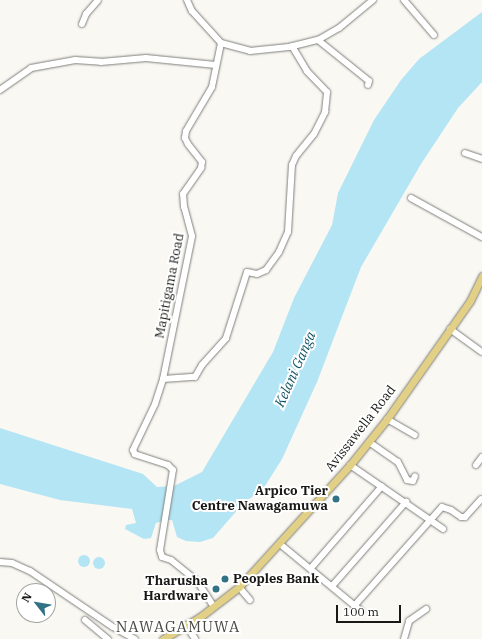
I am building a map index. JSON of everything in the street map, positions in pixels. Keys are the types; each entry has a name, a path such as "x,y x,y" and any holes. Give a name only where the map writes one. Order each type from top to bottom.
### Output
{"main road":[{"name":"Avissawella Road","path":"163,639 214,607 239,587 280,544 350,465 387,419 470,301 482,276"}],"street":[{"path":"82,24 86,14 98,0"},
{"path":"187,0 192,12 221,43 250,51 292,46 318,40 339,28 373,0"},
{"path":"404,0 434,35"},
{"path":"318,40 369,81 368,85"},
{"name":"Mapitigama Road","path":"214,607 197,582 171,560 162,557 160,550 174,473 168,465 135,454 133,450 155,404 163,379 192,236 184,207 183,194 201,168 202,162 188,144 185,138 186,131 206,100 221,43"},
{"path":"163,379 194,377 202,365 226,338 247,272 257,274 266,270 279,252 288,232 292,165 314,134 325,112 327,92 307,71 292,46"},
{"path":"0,90 31,68 75,60 101,62 146,58 216,65"},
{"path":"465,153 482,159"},
{"path":"411,198 482,237"},
{"path":"450,329 482,352"},
{"path":"387,419 415,435"},
{"path":"369,442 389,455 399,466 407,480 414,481 415,476"},
{"path":"476,465 482,457"},
{"path":"350,465 406,502 443,529"},
{"path":"399,466 408,470"},
{"path":"311,568 382,486"},
{"path":"355,605 442,507 451,510 461,517 465,517 481,499"},
{"path":"333,585 406,502"},
{"path":"280,544 333,585 361,611"},
{"path":"0,562 12,563 30,571 113,628 135,639"},
{"path":"239,587 250,600"},
{"path":"404,639 409,621 426,609"},
{"path":"85,620 108,639"},
{"path":"186,625 195,639"}],"water":[{"name":"Kelani Ganga","path":"482,12 482,82 458,108 421,164 361,267 317,382 282,459 265,486 240,507 213,538 200,542 186,541 177,537 172,520 166,520 156,523 151,538 144,539 125,529 126,525 136,523 132,509 60,500 0,484 0,428 143,474 157,487 174,486 202,472 273,352 294,298 332,225 338,193 374,120 401,80 419,59"},
{"path":"82,555 86,555 90,561 86,567 82,567 78,563 78,559"},
{"path":"97,557 101,557 105,563 101,569 97,569 93,565 93,561"}],"place":[{"name":"Arpico Tier Centre Nawagamuwa","path":"336,499"},
{"name":"Peoples Bank","path":"225,579"},
{"name":"Tharusha Hardware","path":"216,589"}],"district":[{"name":"NAWAGAMUWA","path":"178,627"}]}
